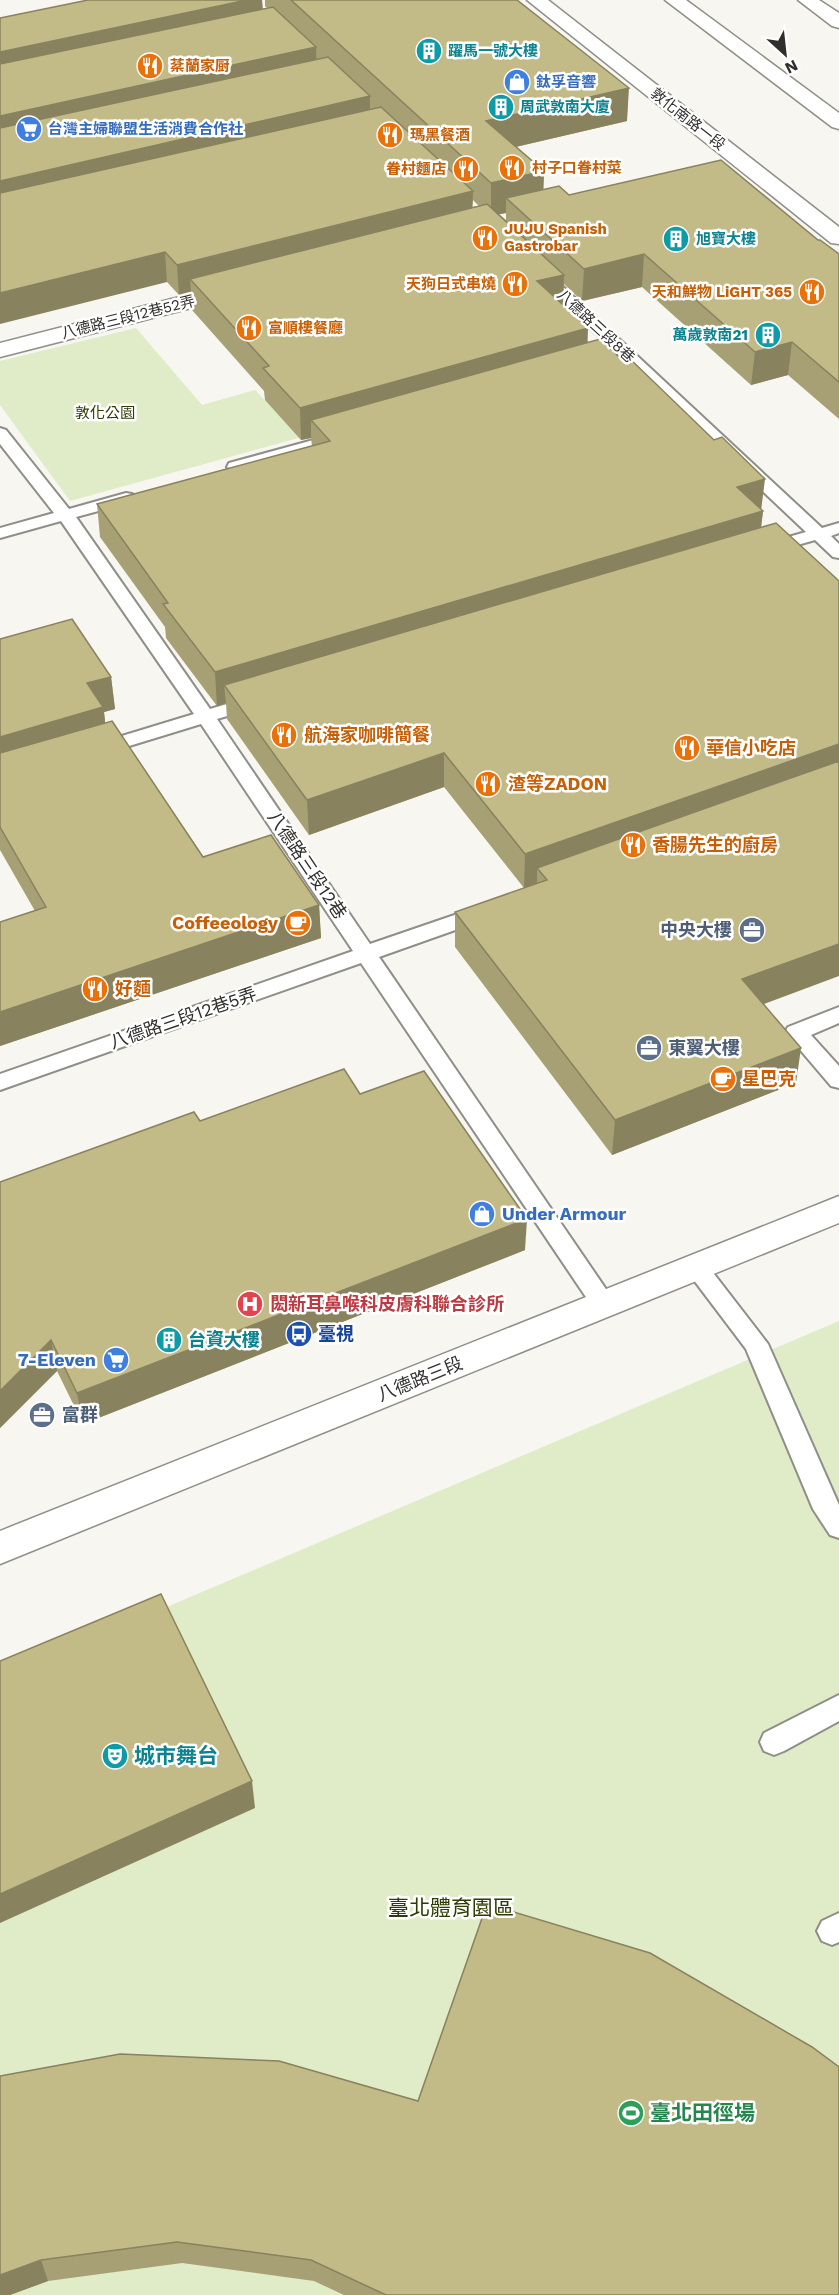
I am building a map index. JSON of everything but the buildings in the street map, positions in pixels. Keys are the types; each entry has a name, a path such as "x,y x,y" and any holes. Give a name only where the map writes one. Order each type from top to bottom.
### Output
{"main road":[{"name":"敦化南路一段","path":"536,0 839,238"},
{"path":"674,0 839,123"},
{"path":"807,0 839,22"},
{"path":"717,173 747,166"},
{"name":"八德路三段12巷52弄","path":"0,350 250,286"},
{"name":"八德路三段","path":"0,1548 839,1209"}],"lane":[{"name":"八德路三段8巷","path":"532,266 839,553"},
{"path":"605,362 627,356"},
{"name":"八德路三段12巷","path":"0,433 67,515 207,716 604,1305"},
{"path":"216,473 353,434"},
{"path":"0,533 147,492"},
{"path":"750,554 839,528"},
{"path":"76,756 275,696"},
{"name":"八德路三段12巷5弄","path":"0,1082 502,905"},
{"path":"839,1015 796,1032 839,1080"},
{"path":"696,1267 756,1344 822,1502 839,1527"},
{"path":"774,1742 839,1707"}],"green space":[{"name":"敦化公園","path":"136,328 202,405 255,390 302,437 70,501 0,405 0,361"},
{"name":"臺北體育園區","path":"839,1321 839,2295 0,2295 0,1678"}],"place":[{"name":"躍馬一號大樓","path":"429,51"},
{"name":"棻蘭家厨","path":"150,66"},
{"name":"鈦孚音響","path":"517,82"},
{"name":"周武敦南大廈","path":"501,107"},
{"name":"台灣主婦聯盟生活消費合作社","path":"29,129"},
{"name":"瑪黑餐酒","path":"390,135"},
{"name":"村子口眷村菜","path":"512,168"},
{"name":"眷村麵店","path":"466,169"},
{"name":"JUJU Spanish Gastrobar","path":"485,238"},
{"name":"旭寶大樓","path":"676,239"},
{"name":"天狗日式串燒","path":"515,284"},
{"name":"天和鮮物 LiGHT 365","path":"812,292"},
{"name":"富順樓餐廳","path":"249,328"},
{"name":"萬歲敦南21","path":"768,335"},
{"name":"航海家咖啡簡餐","path":"284,735"},
{"name":"華信小吃店","path":"687,748"},
{"name":"渣等ZADON","path":"488,784"},
{"name":"香腸先生的廚房","path":"633,845"},
{"name":"Coffeeology","path":"298,923"},
{"name":"中央大樓","path":"752,930"},
{"name":"好麵","path":"95,989"},
{"name":"東翼大樓","path":"649,1048"},
{"name":"星巴克","path":"723,1079"},
{"name":"Under Armour","path":"482,1214"},
{"name":"閎新耳鼻喉科皮膚科聯合診所","path":"250,1304"},
{"name":"臺視","path":"299,1334"},
{"name":"台資大樓","path":"169,1340"},
{"name":"7-Eleven","path":"116,1360"},
{"name":"富群","path":"42,1415"},
{"name":"城市舞台","path":"115,1756"},
{"name":"臺北田徑場","path":"631,2113"}]}
